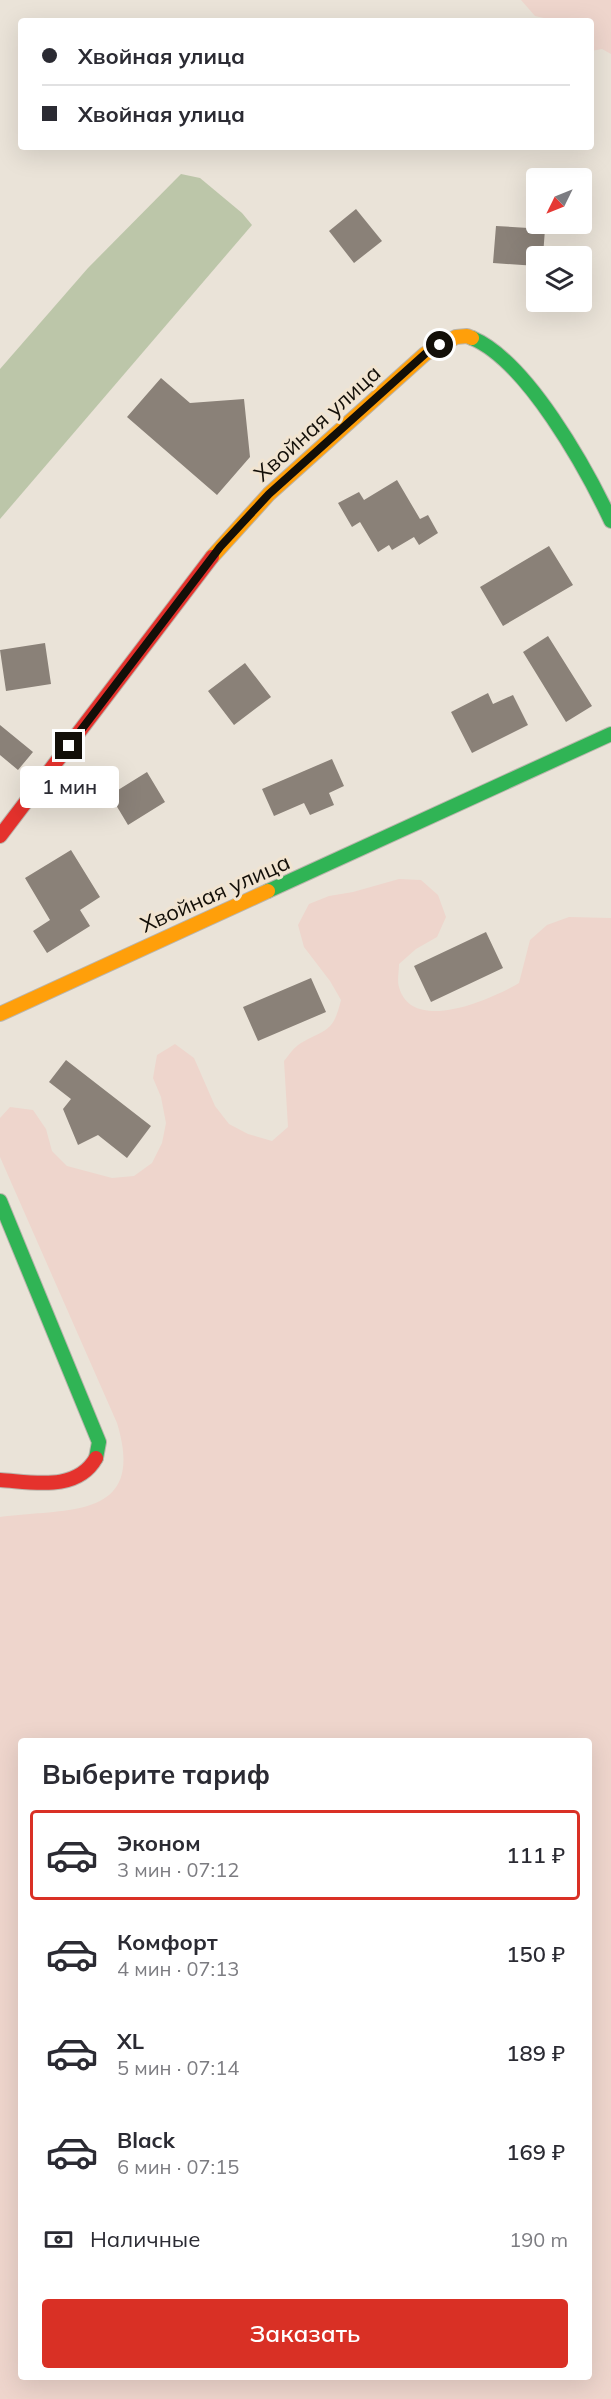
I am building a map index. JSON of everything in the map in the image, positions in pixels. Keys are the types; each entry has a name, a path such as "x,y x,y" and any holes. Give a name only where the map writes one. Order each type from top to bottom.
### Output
{"street":[{"name":"Хвойная улица","path":"0,836 220,547 269,494 425,354 440,345 459,336 469,336 483,342 500,354 565,437 603,500 611,521"},
{"name":"Хвойная улица","path":"0,1014 611,734"},
{"path":"0,1201 99,1442 99,1455 91,1469 81,1477 69,1481 0,1480"}],"shaded area":[{"path":"521,0 611,0 611,54 602,49 594,50 594,18 535,16"},
{"path":"181,174 200,178 242,213 252,225 0,519 0,369 88,268"},
{"path":"399,879 421,880 438,895 446,917 437,937 416,949 399,964 398,979 399,987 407,1001 419,1009 436,1011 473,1004 519,983 530,940 547,925 569,917 611,918 611,2399 0,2399 0,1517 74,1509 95,1503 111,1493 121,1478 123,1455 117,1423 0,1157 0,1118 10,1107 33,1110 46,1129 52,1151 67,1166 112,1178 134,1176 152,1163 162,1143 166,1123 161,1097 153,1078 157,1055 175,1044 194,1058 215,1106 229,1124 248,1134 272,1141 288,1127 284,1061 298,1045 323,1032 332,1024 341,1000 330,981 304,947 298,925 309,904 329,896"}],"building":[{"path":"356,209 382,241 354,263 329,231"},
{"path":"496,226 526,228 526,234 545,234 544,246 526,246 526,265 493,263"},
{"path":"161,378 190,403 244,399 250,457 217,495 127,417"},
{"path":"397,480 420,519 428,515 438,533 419,545 414,537 392,550 389,545 378,552 360,522 352,527 338,503 359,492 364,500"},
{"path":"549,546 573,585 503,626 480,587"},
{"path":"548,636 592,706 566,722 523,652"},
{"path":"45,643 51,684 6,691 0,650"},
{"path":"245,663 271,697 234,725 208,691"},
{"path":"488,693 493,704 513,695 528,725 472,753 451,712"},
{"path":"0,725 33,752 18,770 0,755"},
{"path":"332,759 344,786 329,793 334,805 310,815 304,803 274,816 262,789"},
{"path":"147,772 165,802 128,825 110,795"},
{"path":"71,850 100,897 80,910 90,926 47,953 33,931 50,920 25,878"},
{"path":"486,932 503,968 431,1002 414,966"},
{"path":"311,978 326,1012 258,1041 243,1007"},
{"path":"66,1060 151,1126 127,1158 98,1135 78,1145 63,1109 71,1099 49,1082"}],"traffic: fast":[{"path":"472,338 493,350 534,392 571,446 611,521"},
{"path":"268,891 611,734"},
{"path":"0,1201 99,1442 96,1458"}],"traffic: slow":[{"path":"212,557 269,494 425,354 456,337 472,338"},
{"path":"0,1014 268,891"}],"traffic: jam":[{"path":"0,836 212,557"},
{"path":"0,1480 40,1483 66,1480 88,1469 96,1458"}],"route":[{"path":"69,746 220,547 269,494 425,354 440,345"}]}
